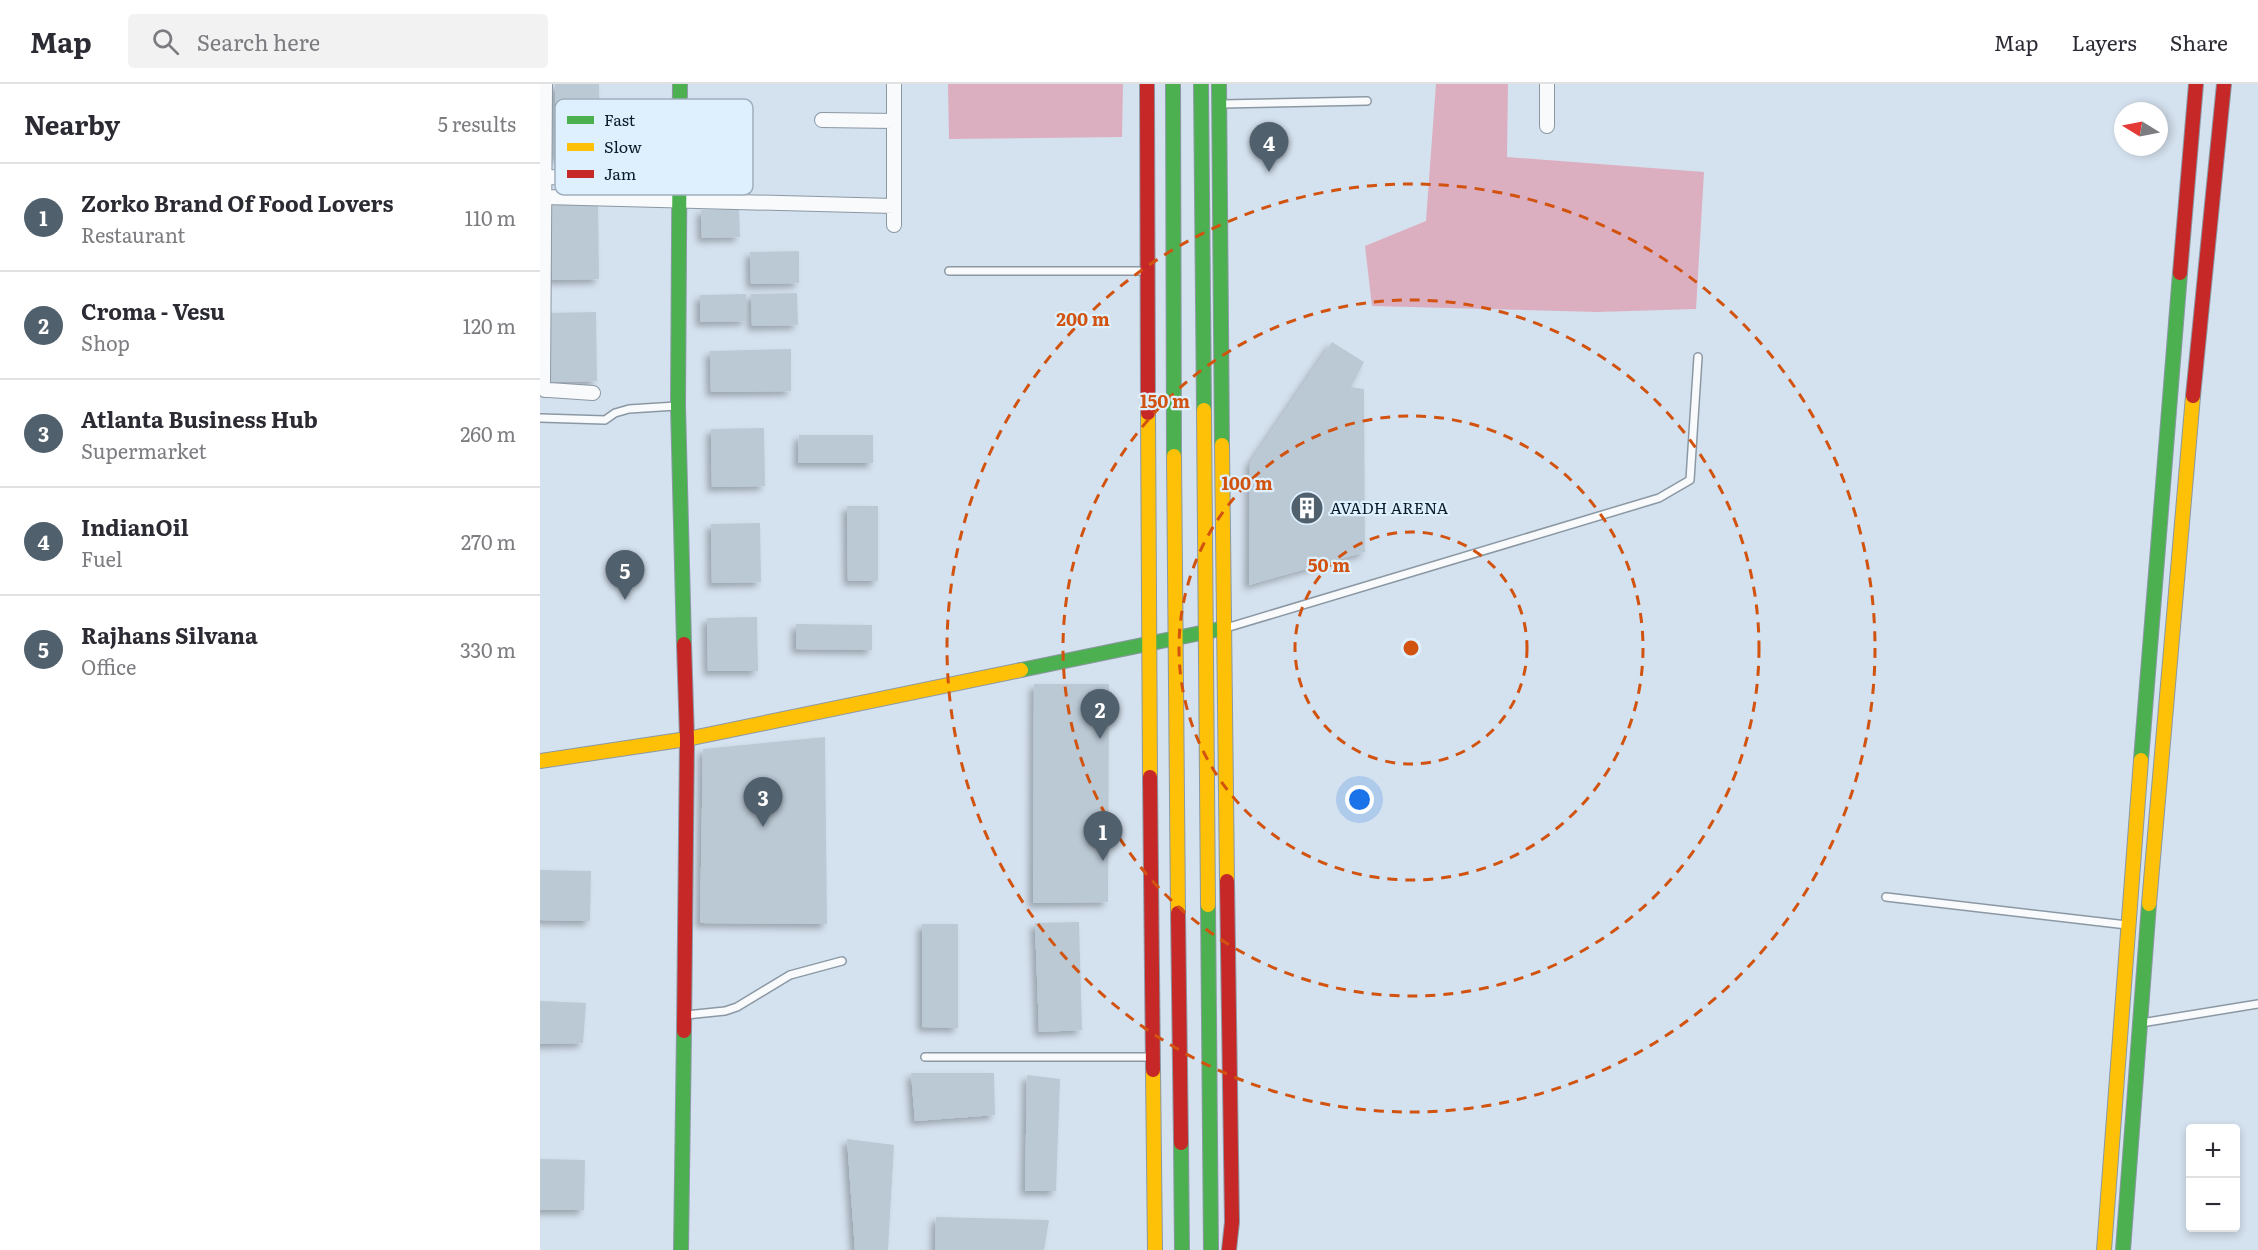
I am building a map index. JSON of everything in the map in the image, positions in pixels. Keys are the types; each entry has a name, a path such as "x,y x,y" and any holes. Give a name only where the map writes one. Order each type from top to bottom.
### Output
{"street":[{"path":"545,84 543,385 545,390 593,393"},
{"path":"894,84 894,225"},
{"path":"1147,84 1148,643 1155,1250"},
{"path":"1173,84 1175,638 1182,1250"},
{"path":"1201,84 1211,1250"},
{"path":"1219,84 1232,1222 1229,1250"},
{"path":"1547,84 1547,126"},
{"path":"2104,1250 2164,456 2196,84"},
{"path":"2123,1250 2139,1023 2187,457 2224,84"},
{"path":"822,120 894,121"},
{"path":"545,177 555,177"},
{"path":"612,195 612,199"},
{"path":"680,195 678,406 687,739 681,1250"},
{"path":"545,197 894,206"},
{"path":"540,761 687,739 1205,631 1224,629"}],"lane":[{"path":"1220,105 1367,101"},
{"path":"949,271 1148,271"},
{"path":"1224,629 1659,498 1680,486 1690,480 1698,357"},
{"path":"540,418 604,420 615,413 629,409 678,406"},
{"path":"1886,897 2129,926"},
{"path":"684,1015 731,1010 790,975 842,961"},
{"path":"2139,1023 2258,1005"},
{"path":"925,1057 1153,1057"}],"shaded area":[{"path":"948,84 1123,84 1122,137 949,139"},
{"path":"1436,84 1508,84 1507,157 1704,172 1696,309 1597,312 1372,306 1365,246 1426,221"}],"building":[{"path":"555,84 599,84 599,99 555,99"},
{"path":"598,203 599,279 552,280 551,204"},
{"path":"739,209 740,237 702,238 701,210"},
{"path":"799,251 799,283 751,284 750,252"},
{"path":"797,293 798,325 752,326 751,294"},
{"path":"746,294 746,321 700,322 700,295"},
{"path":"596,312 597,381 549,382 548,313"},
{"name":"AVADH ARENA","path":"1332,342 1364,362 1351,387 1364,389 1365,552 1249,585 1250,463"},
{"path":"791,349 791,391 711,392 710,351"},
{"path":"764,428 765,486 712,487 711,429"},
{"path":"799,435 873,435 873,463 798,463"},
{"path":"847,506 878,506 878,581 848,581"},
{"path":"760,523 761,582 712,583 711,524"},
{"path":"757,617 758,671 708,671 707,618"},
{"path":"796,624 872,625 872,650 796,649"},
{"path":"1034,684 1109,684 1108,902 1033,903"},
{"path":"825,737 827,924 700,923 703,749"},
{"path":"540,870 591,871 590,921 540,920"},
{"path":"1079,922 1082,1030 1039,1032 1035,923"},
{"path":"922,924 958,924 958,1028 922,1027"},
{"path":"540,1001 586,1003 583,1043 540,1044"},
{"path":"911,1073 994,1073 995,1115 915,1121"},
{"path":"1027,1075 1060,1079 1056,1191 1025,1191"},
{"path":"847,1139 894,1145 888,1250 855,1250"},
{"path":"540,1159 585,1160 584,1210 540,1210"},
{"path":"936,1217 1049,1220 1044,1250 935,1250"}],"traffic: fast":[{"path":"680,84 680,99"},
{"path":"1173,84 1174,456"},
{"path":"1201,84 1204,410"},
{"path":"1219,84 1222,445"},
{"path":"679,195 678,406 684,644"},
{"path":"2141,760 2180,273"},
{"path":"1021,670 1220,629"},
{"path":"2123,1250 2149,904"},
{"path":"1208,905 1211,1250"},
{"path":"681,1250 684,1031"},
{"path":"1181,1143 1182,1250"}],"traffic: slow":[{"path":"2149,904 2193,396"},
{"path":"1204,410 1208,905"},
{"path":"1148,413 1150,777"},
{"path":"1222,445 1227,881"},
{"path":"1174,456 1178,913"},
{"path":"540,761 687,739 1021,670"},
{"path":"2104,1250 2141,760"},
{"path":"1153,1070 1155,1250"}],"traffic: jam":[{"path":"1147,84 1148,413"},
{"path":"2180,273 2196,84"},
{"path":"2193,396 2224,84"},
{"path":"684,644 687,739 684,1031"},
{"path":"1150,777 1153,1070"},
{"path":"1227,881 1232,1222 1229,1250"},
{"path":"1178,913 1181,1143"}],"place":[{"name":"IndianOil","path":"1269,172"},
{"name":"AVADH ARENA","path":"1307,508"},
{"name":"Rajhans Silvana","path":"625,600"},
{"name":"Croma - Vesu","path":"1100,739"},
{"name":"Atlanta Business Hub","path":"763,827"},
{"name":"Zorko Brand Of Food Lovers","path":"1103,861"}]}
